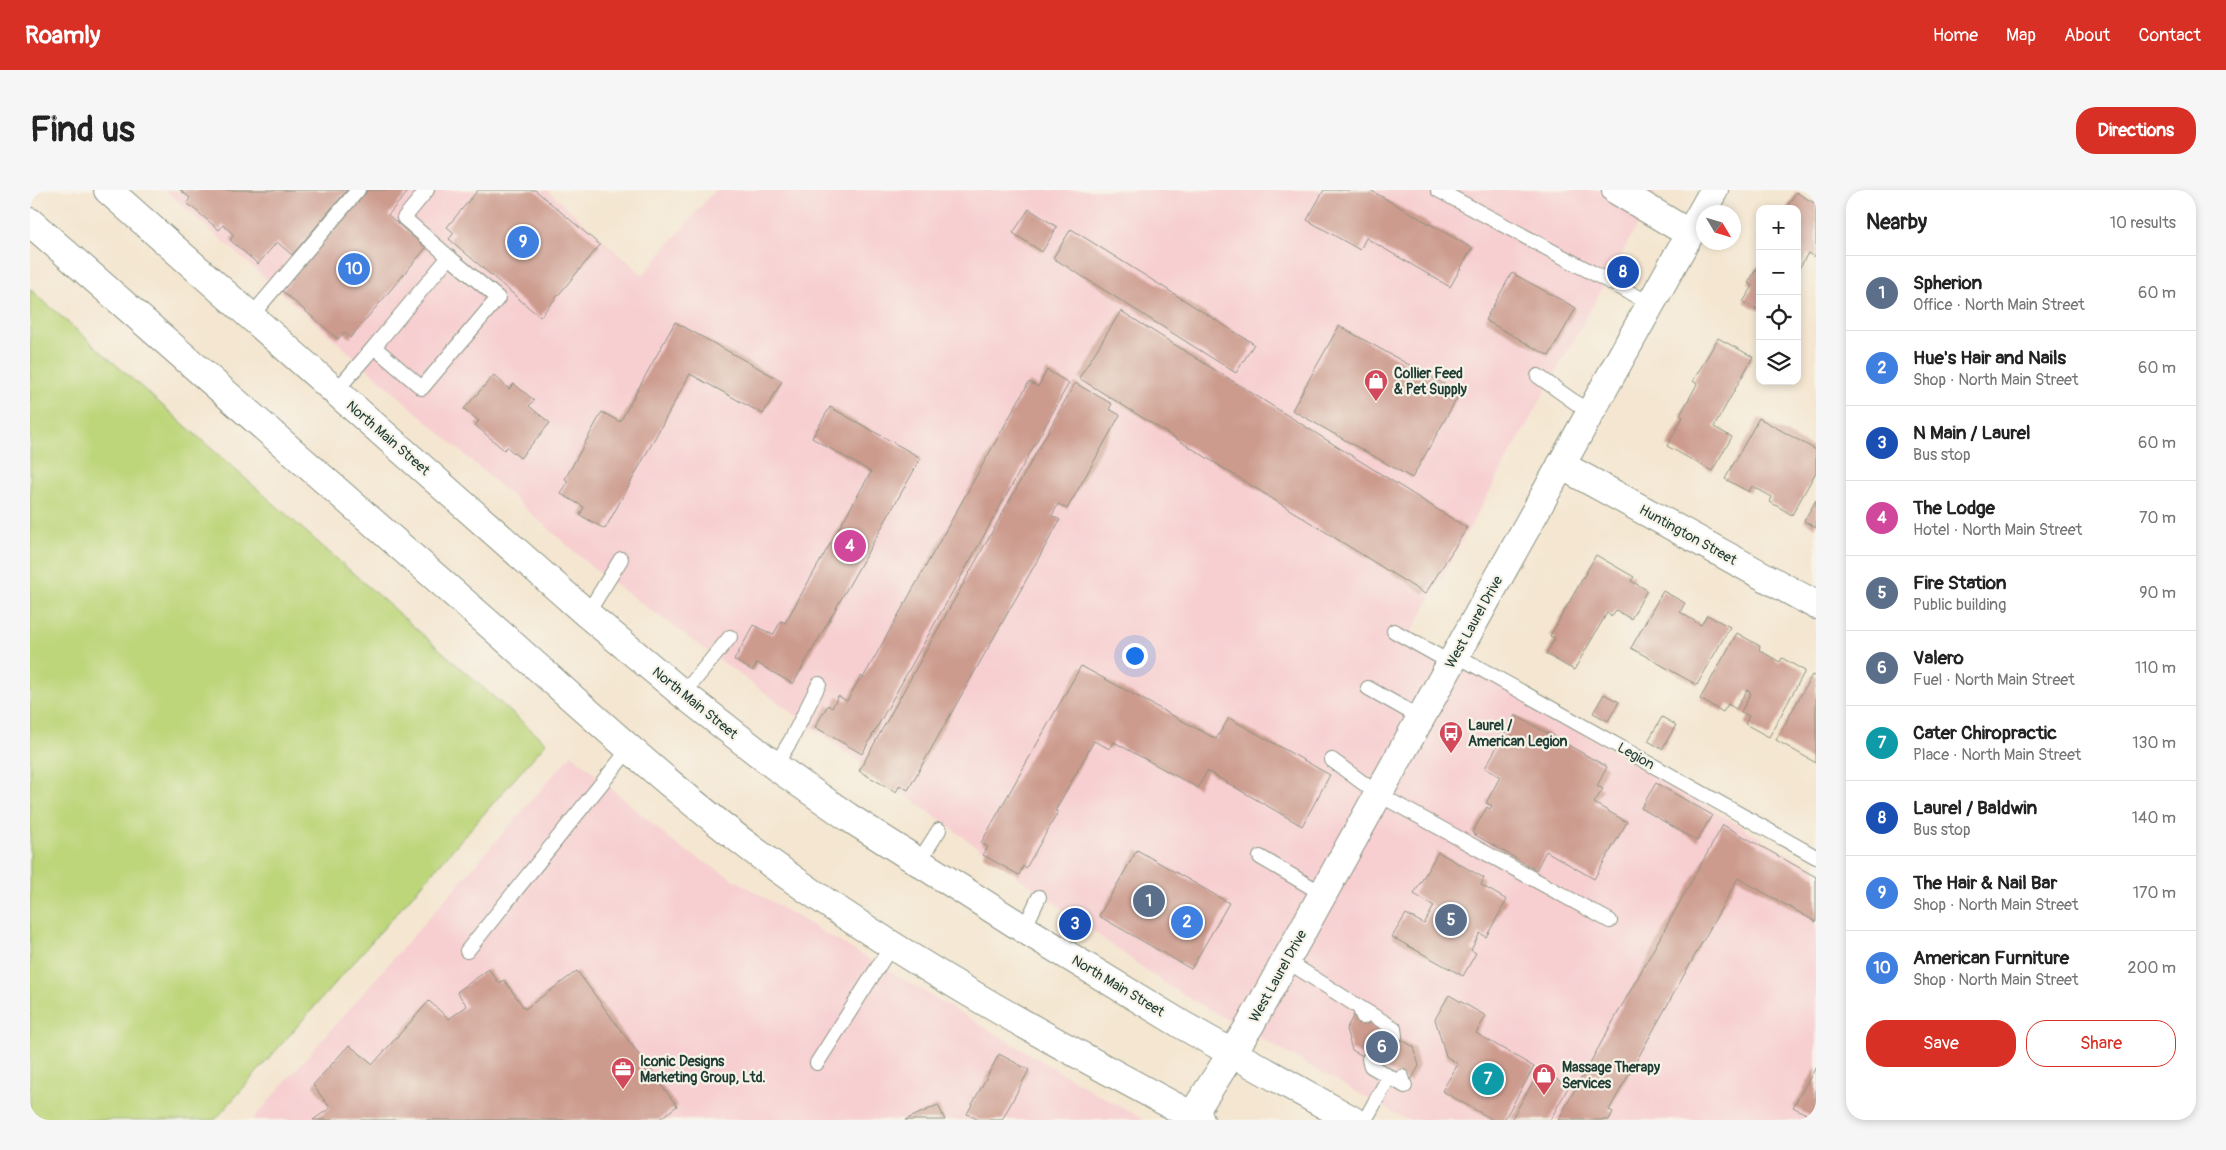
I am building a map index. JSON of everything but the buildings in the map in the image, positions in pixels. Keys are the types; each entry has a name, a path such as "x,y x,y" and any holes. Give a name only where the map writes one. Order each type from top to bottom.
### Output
{"main road":[{"name":"North Main Street","path":"108,190 587,614 683,694 775,766 848,817 1024,930 1234,1054 1352,1120"},
{"path":"1616,190 1690,234"},
{"name":"West Laurel Drive","path":"1194,1119 1287,961 1714,190"},
{"path":"30,222 630,748 752,849 803,886 892,945 975,995 1194,1119"},
{"name":"Huntington Street","path":"1561,464 1816,605"}],"lane":[{"path":"251,316 358,190"},
{"path":"374,347 422,388 498,298 404,218 427,190"},
{"path":"1438,190 1650,304"},
{"path":"336,391 449,257"},
{"path":"1538,376 1590,413"},
{"path":"587,614 621,559"},
{"name":"Legion","path":"1394,631 1454,659 1816,857"},
{"path":"683,694 730,637"},
{"path":"775,766 791,740 819,684"},
{"path":"1368,688 1421,718"},
{"path":"467,951 630,748"},
{"path":"1332,760 1378,794 1610,920"},
{"path":"918,863 938,830"},
{"path":"1260,857 1323,894"},
{"path":"1024,930 1039,897"},
{"path":"817,1063 892,945"},
{"path":"1287,961 1361,1012 1394,1028 1395,1036"},
{"path":"1365,1120 1395,1077 1371,1066 1369,1059"}],"shaded area":[{"path":"165,190 547,190 643,275 715,190 1657,190 1411,633 1816,870 1816,1120 1407,1120 1171,988 593,568"},
{"path":"572,754 679,847 1089,1089 1145,1120 252,1120"}],"green space":[{"path":"30,289 546,743 215,1120 30,1120"}],"place":[{"name":"The Hair & Nail Bar","path":"523,242"},
{"name":"American Furniture","path":"354,269"},
{"name":"Laurel / Baldwin","path":"1623,272"},
{"name":"Collier Feed & Pet Supply","path":"1376,402"},
{"name":"The Lodge","path":"850,546"},
{"name":"Laurel / American Legion","path":"1451,754"},
{"name":"Spherion","path":"1149,901"},
{"name":"Fire Station","path":"1451,920"},
{"name":"Hue's Hair and Nails","path":"1187,922"},
{"name":"N Main / Laurel","path":"1075,924"},
{"name":"Valero","path":"1382,1047"},
{"name":"Cater Chiropractic","path":"1488,1079"},
{"name":"Iconic Designs Marketing Group, Ltd.","path":"623,1090"},
{"name":"Massage Therapy Services","path":"1544,1096"}]}
